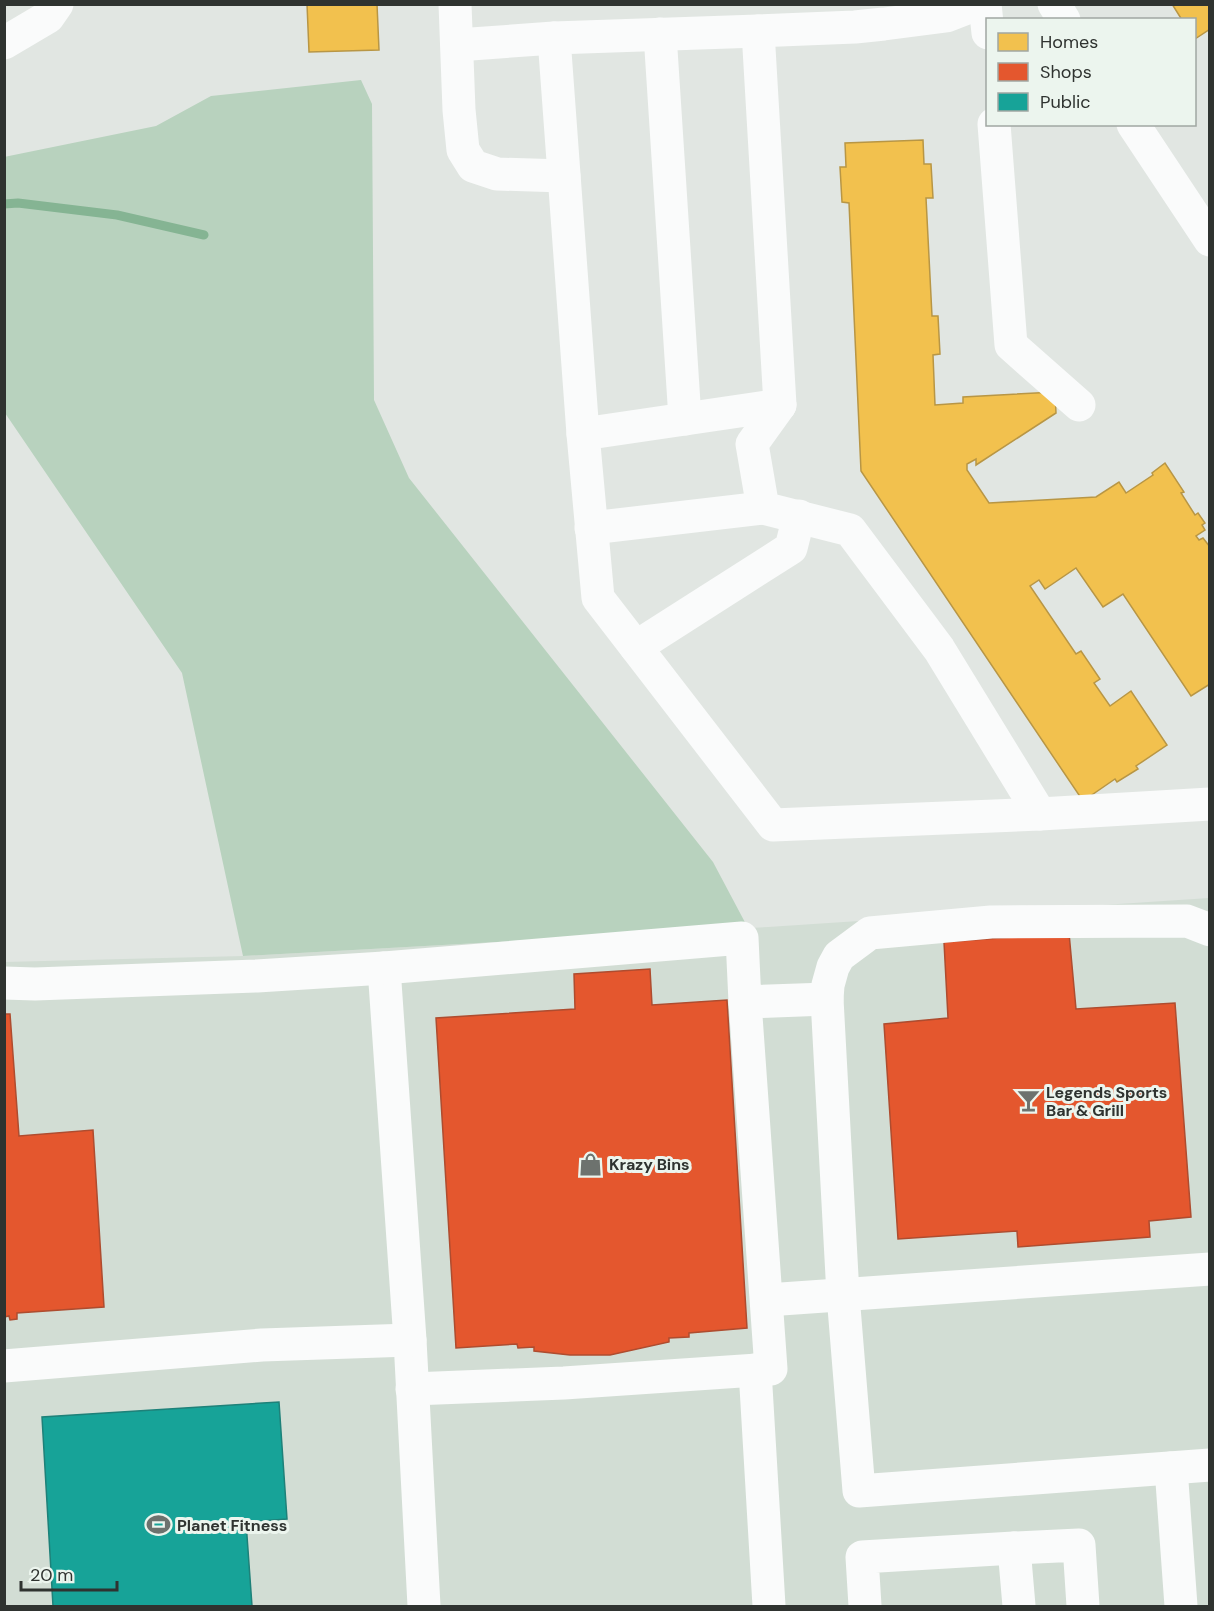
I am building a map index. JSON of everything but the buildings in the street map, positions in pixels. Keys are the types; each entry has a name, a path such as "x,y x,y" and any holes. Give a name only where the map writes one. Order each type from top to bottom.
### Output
{"street":[{"path":"4,43 48,16 57,4"},
{"path":"455,4 464,150 473,166 497,174 564,176"},
{"path":"456,45 554,38 855,27 878,14 946,16 977,4"},
{"path":"1054,4 1063,18"},
{"path":"758,31 780,405 752,444 763,508"},
{"path":"660,34 685,419"},
{"path":"554,38 597,598 773,825 1040,814 1209,804"},
{"path":"994,126 1011,345 1079,405"},
{"path":"1134,126 1209,240"},
{"path":"583,434 780,405"},
{"path":"591,528 763,508 850,530 939,649 1040,814"},
{"path":"636,647 791,548 799,516"},
{"path":"1209,930 1187,921 991,922 870,933 839,956 830,976 827,999 843,1295 859,1491 1209,1466"},
{"path":"4,983 239,977 384,968 742,938 771,1369 564,1383 412,1389"},
{"path":"384,968 410,1340 424,1606"},
{"path":"745,1002 827,999"},
{"path":"767,1299 1209,1269"},
{"path":"4,1366 262,1345 410,1340"},
{"path":"755,1370 769,1606"},
{"path":"1171,1468 1181,1606"},
{"path":"865,1606 862,1557 1079,1545 1083,1606"},
{"path":"1014,1548 1018,1606"}],"shaded area":[{"path":"1209,898 1209,1606 5,1606 4,962 243,956 768,927"}],"green space":[{"path":"361,80 372,104 374,400 409,478 713,862 748,928 243,956 182,673 5,413 4,157 156,126 211,96"}],"waterway":[{"path":"4,204 18,203 117,215 204,235"}],"place":[{"name":"Legends Sports Bar & Grill","path":"1028,1101"},
{"name":"Krazy Bins","path":"591,1164"},
{"name":"Planet Fitness","path":"159,1525"}]}
